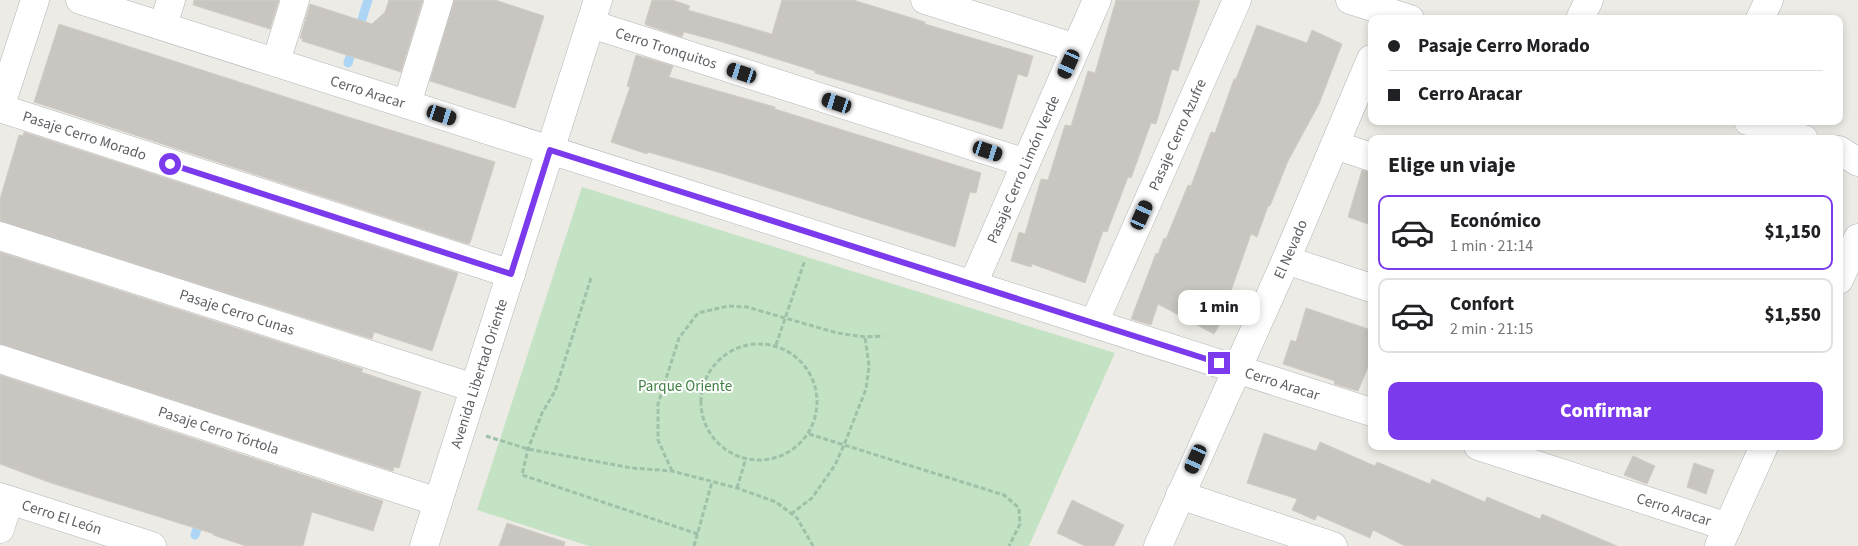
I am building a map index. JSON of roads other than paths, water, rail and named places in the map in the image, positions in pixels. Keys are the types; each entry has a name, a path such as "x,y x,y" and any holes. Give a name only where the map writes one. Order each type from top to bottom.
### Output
{"street":[{"path":"0,108 34,0"},
{"name":"Cerro Aracar","path":"80,0 1368,411"},
{"path":"163,26 171,0"},
{"path":"276,62 295,0"},
{"path":"406,104 440,0"},
{"path":"925,0 1076,48"},
{"name":"Pasaje Cerro Limón Verde","path":"973,284 1097,0"},
{"name":"Pasaje Cerro Azufre","path":"1094,323 1237,0"},
{"path":"1350,0 1397,13"},
{"path":"1582,15 1589,0"},
{"path":"1762,15 1769,0"},
{"name":"Avenida Libertad Oriente","path":"424,546 594,12"},
{"name":"Cerro Tronquitos","path":"594,12 1026,163"},
{"name":"El Nevado","path":"1158,546 1286,260 1368,67"},
{"name":"Pasaje Cerro Morado","path":"0,108 511,274"},
{"path":"1760,125 1792,135"},
{"path":"1334,145 1368,156"},
{"path":"1843,153 1858,162"},
{"name":"Pasaje Cerro Cunas","path":"0,236 474,388"},
{"path":"1843,271 1858,238"},
{"path":"1286,260 1368,287"},
{"name":"Pasaje Cerro Tórtola","path":"0,359 438,502"},
{"name":"Cerro Aracar","path":"1489,450 1724,537"},
{"path":"1724,537 1762,450"},
{"path":"1180,495 1333,546"},
{"path":"0,529 5,499"},
{"name":"Cerro El León","path":"5,499 124,542 152,546"}],"waterway":[{"path":"358,32 368,0"},
{"path":"348,63 354,45"},
{"path":"195,535 200,519"}],"park label":[{"name":"Parque Oriente","path":"685,386"}]}
